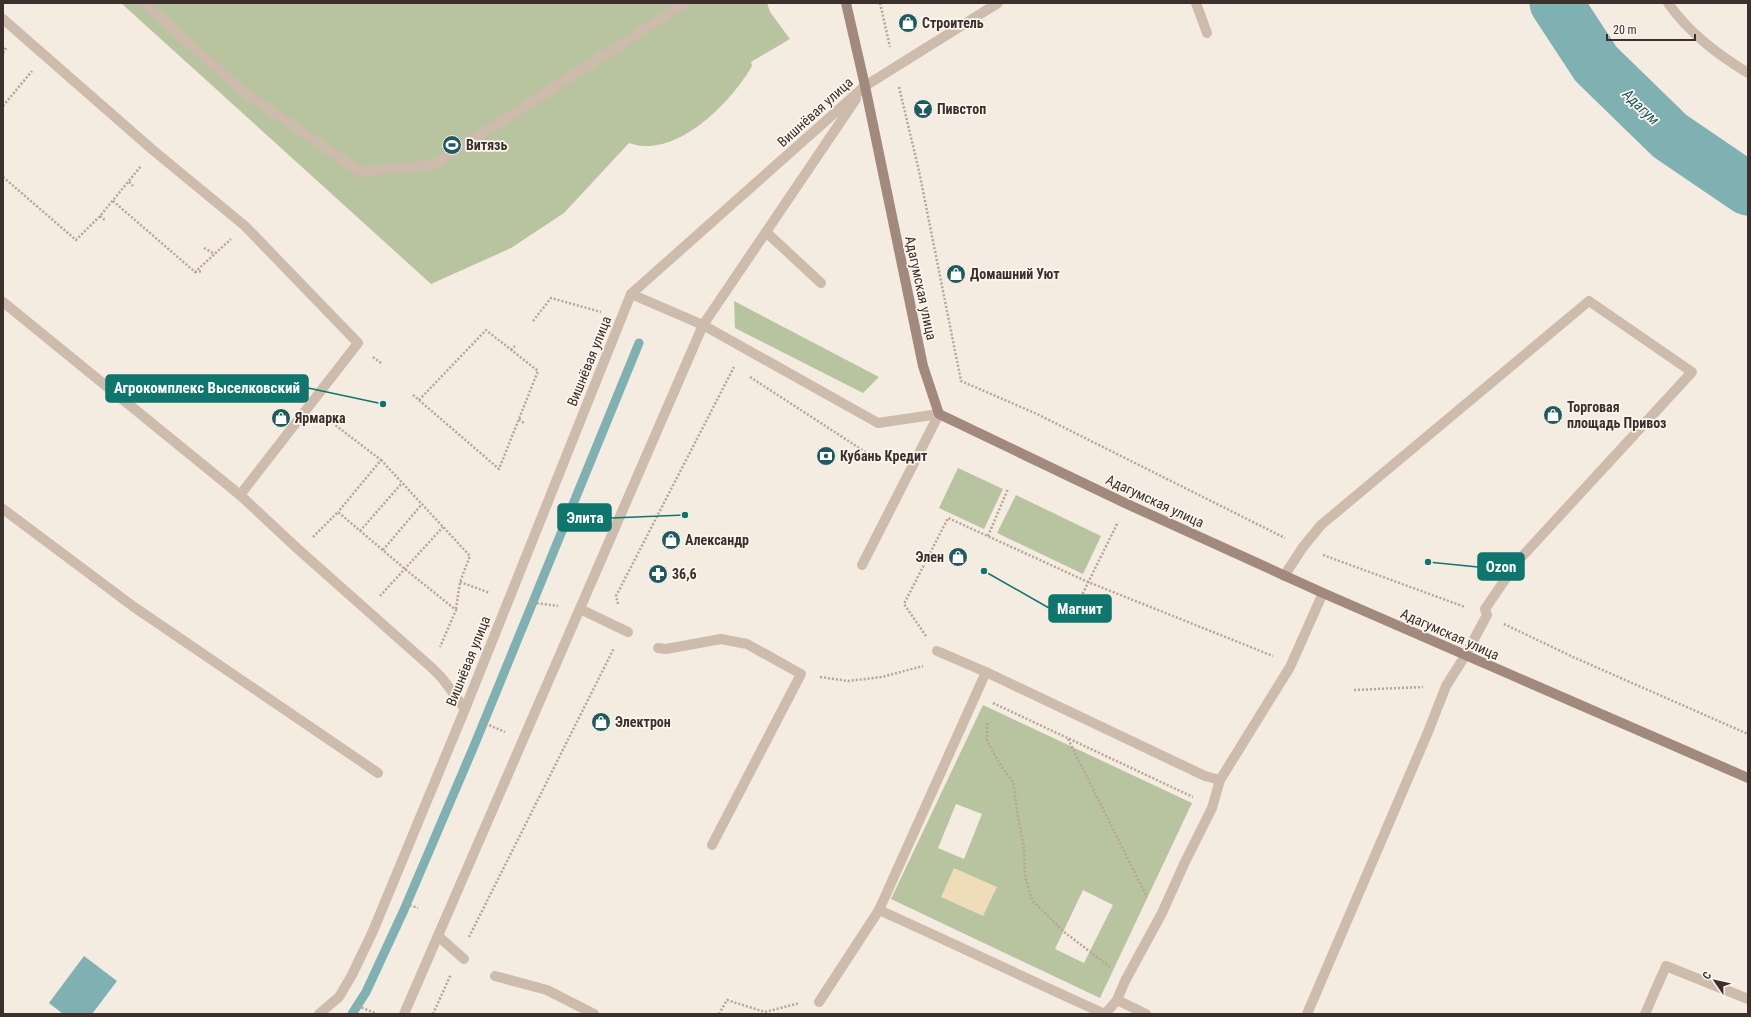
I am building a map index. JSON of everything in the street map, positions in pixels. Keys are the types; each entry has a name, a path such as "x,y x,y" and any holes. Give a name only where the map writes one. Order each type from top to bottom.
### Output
{"main road":[{"name":"Адагумская улица","path":"846,3 865,86 923,366 938,414 1127,504 1284,576 1748,778"}],"street":[{"path":"144,3 242,91 361,172 435,164 685,3"},
{"path":"865,86 998,3"},
{"path":"1196,3 1207,33"},
{"path":"1668,3 1677,16 1698,37 1724,58 1748,73"},
{"path":"3,19 154,151 245,226 358,343 240,495"},
{"name":"Вишнёвая улица","path":"404,1014 702,325 865,86"},
{"name":"Вишнёвая улица","path":"319,1014 340,996 358,962 414,834 631,294 865,86"},
{"path":"766,232 820,283"},
{"path":"631,294 702,325 878,422 938,414"},
{"path":"1284,576 1303,547 1321,525 1589,301 1692,372 1517,562 1485,609 1487,615 1465,656 1446,686 1428,732 1307,1014"},
{"path":"3,302 240,495 432,668 442,678 465,709"},
{"path":"862,565 938,414"},
{"path":"3,509 134,608 378,773"},
{"path":"879,910 978,954 1050,990 1105,1014 1117,1000 1125,981 1162,913 1212,808 1220,780 1290,667 1323,593"},
{"path":"580,609 628,632"},
{"path":"658,648 666,649 721,639 747,644 801,674 712,845"},
{"path":"937,651 986,672 1205,776 1220,780"},
{"path":"819,1002 879,910 986,672"},
{"path":"438,936 464,959"},
{"path":"1645,1014 1666,966 1748,999"},
{"path":"495,976 547,990 594,1014"},
{"path":"1117,1000 1146,1014"}],"path":[{"path":"880,3 918,171 961,382 1037,414 1303,547 1487,615 1581,660 1748,734"},
{"path":"3,106 45,55"},
{"path":"3,177 76,240 100,216 154,151"},
{"path":"129,182 134,186"},
{"path":"113,201 195,272 204,271"},
{"path":"100,216 106,221"},
{"path":"195,272 245,226"},
{"path":"204,248 215,254"},
{"path":"533,321 551,298 606,313"},
{"path":"413,395 499,468 538,371 486,330 420,400"},
{"path":"511,350 515,346"},
{"path":"310,405 380,460 470,556 460,582 456,610 432,668"},
{"path":"518,419 525,424"},
{"path":"300,550 338,512 380,460"},
{"path":"360,531 402,482"},
{"path":"988,536 1008,489"},
{"path":"383,550 422,504"},
{"path":"1079,601 1127,504"},
{"path":"338,512 456,610"},
{"path":"937,651 904,604 948,518 1088,582 1274,657"},
{"path":"367,610 443,527"},
{"path":"460,582 508,599 580,609"},
{"path":"801,674 848,681 882,677 953,659"},
{"path":"1354,690 1446,686"},
{"path":"993,703 1194,798"},
{"path":"479,720 497,728"},
{"path":"987,720 987,741 1000,764 1013,782 1024,848 1025,876 1032,900 1063,931 1125,981"},
{"path":"1067,739 1152,907 1162,913"},
{"path":"400,901 418,908"},
{"path":"719,1014 727,1000 765,1012 796,1003 819,1002"},
{"path":"357,1005 378,1014"}],"green space":[{"name":"Витязь","path":"121,3 767,3 770,12 790,39 751,62 752,66 733,93 707,119 692,130 676,139 660,144 642,146 629,143 564,213 511,248 431,284"},
{"path":"734,301 879,377 863,393 735,328"},
{"path":"958,468 1003,489 984,529 939,508"},
{"path":"1016,495 1101,536 1083,574 997,533"},
{"path":"983,705 1192,803 1100,998 891,899","holes":["956,804 982,814 964,859 938,848","1083,890 1113,905 1084,963 1055,949"]}],"sand":[{"path":"954,868 997,887 983,916 941,897"}],"water":[{"path":"84,956 117,981 92,1014 63,1014 49,1003"}],"waterway":[{"name":"Адагум","path":"1556,3 1596,64 1670,136 1748,189"},
{"path":"352,1014 366,992 404,910 474,746 639,343"}],"place":[{"name":"Строитель","path":"908,23"},
{"name":"Пивстоп","path":"923,109"},
{"name":"Витязь","path":"452,145"},
{"name":"Домашний Уют","path":"956,274"},
{"name":"Агрокомплекс Выселковский","path":"383,404"},
{"name":"Торговая площадь Привоз","path":"1553,415"},
{"name":"Ярмарка","path":"281,418"},
{"name":"Кубань Кредит","path":"826,456"},
{"name":"Элита","path":"685,515"},
{"name":"Александр","path":"671,540"},
{"name":"Элен","path":"958,557"},
{"name":"Ozon","path":"1428,562"},
{"name":"Магнит","path":"984,571"},
{"name":"36,6","path":"658,574"},
{"name":"Электрон","path":"601,722"}]}
